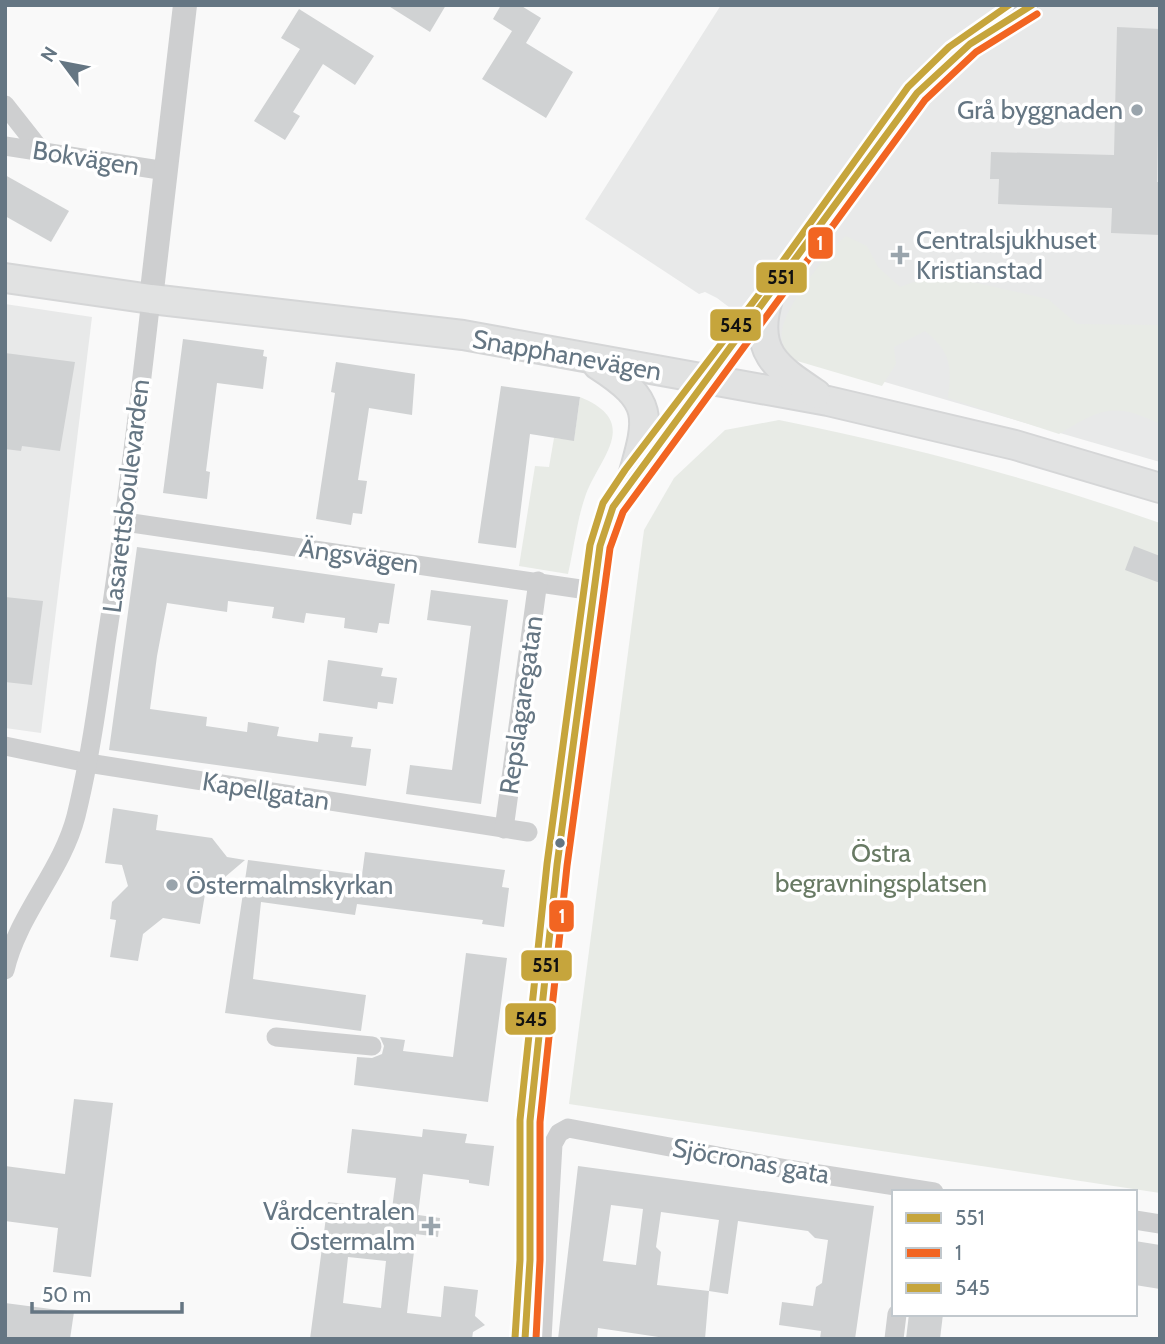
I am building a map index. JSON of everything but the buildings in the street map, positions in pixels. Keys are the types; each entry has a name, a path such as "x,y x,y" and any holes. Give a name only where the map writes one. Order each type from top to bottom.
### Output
{"main road":[{"name":"Snapphanevägen","path":"5,278 150,299 463,335 828,401 1015,445 1160,488"},
{"path":"768,299 762,330 768,354 779,369 828,401"},
{"path":"587,358 631,388 641,403 646,424 633,476"}],"street":[{"name":"Lasarettsboulevarden","path":"5,970 9,952 32,905 58,862 75,819 88,764 125,522 185,5"},
{"path":"525,1339 531,1247 530,1121 557,865 600,546 609,520 633,476 704,379 768,299 917,93 938,70 978,38 1030,6"},
{"path":"5,105 42,152"},
{"name":"Bokvägen","path":"5,146 166,171"},
{"name":"Ängsvägen","path":"125,522 594,591"},
{"name":"Repslagaregatan","path":"504,829 538,581"},
{"name":"Kapellgatan","path":"5,746 88,764 527,832"},
{"path":"276,1037 372,1046"},
{"name":"Sjöcronas gata","path":"542,1339 553,1144 559,1133 568,1128 910,1190"},
{"path":"1137,1220 1160,1224"},
{"path":"894,1339 897,1316"}],"shaded area":[{"name":"Centralsjukhuset Kristianstad","path":"721,5 1160,5 1160,462 792,355 717,298 705,292 699,294 585,219"},
{"path":"5,304 92,317 41,733 5,728"}],"green space":[{"path":"846,236 867,246 878,267 900,287 936,274 1048,299 1077,324 1160,325 1160,424 1131,412 1108,411 1086,419 1059,434 948,398 948,360 940,346 925,331 894,347 896,364 882,386 787,358 782,341 785,320 818,266"},
{"path":"580,397 609,417 613,429 607,453 586,494 568,574 519,566 535,466 549,467 554,438 574,440"},
{"name":"Östra begravningsplatsen","path":"779,420 971,465 1160,523 1160,1193 569,1104 644,530 674,478 725,430"}],"transit line":[{"name":"545","path":"515,1338 520,1260 520,1120 547,864 590,545 603,503 625,470 760,293 908,87 949,47 1009,5"},
{"name":"551","path":"525,1339 530,1260 530,1121 557,865 600,546 613,507 917,93 970,44 1032,5"},
{"name":"1","path":"536,1339 540,1260 540,1122 567,866 610,548 623,512 925,100 976,52 1037,14"}],"place":[{"name":"Grå byggnaden","path":"1137,110"},
{"name":"Centralsjukhuset Kristianstad","path":"900,255"},
{"name":"Östermalmskyrkan","path":"172,885"},
{"name":"Vårdcentralen Östermalm","path":"431,1226"}]}
